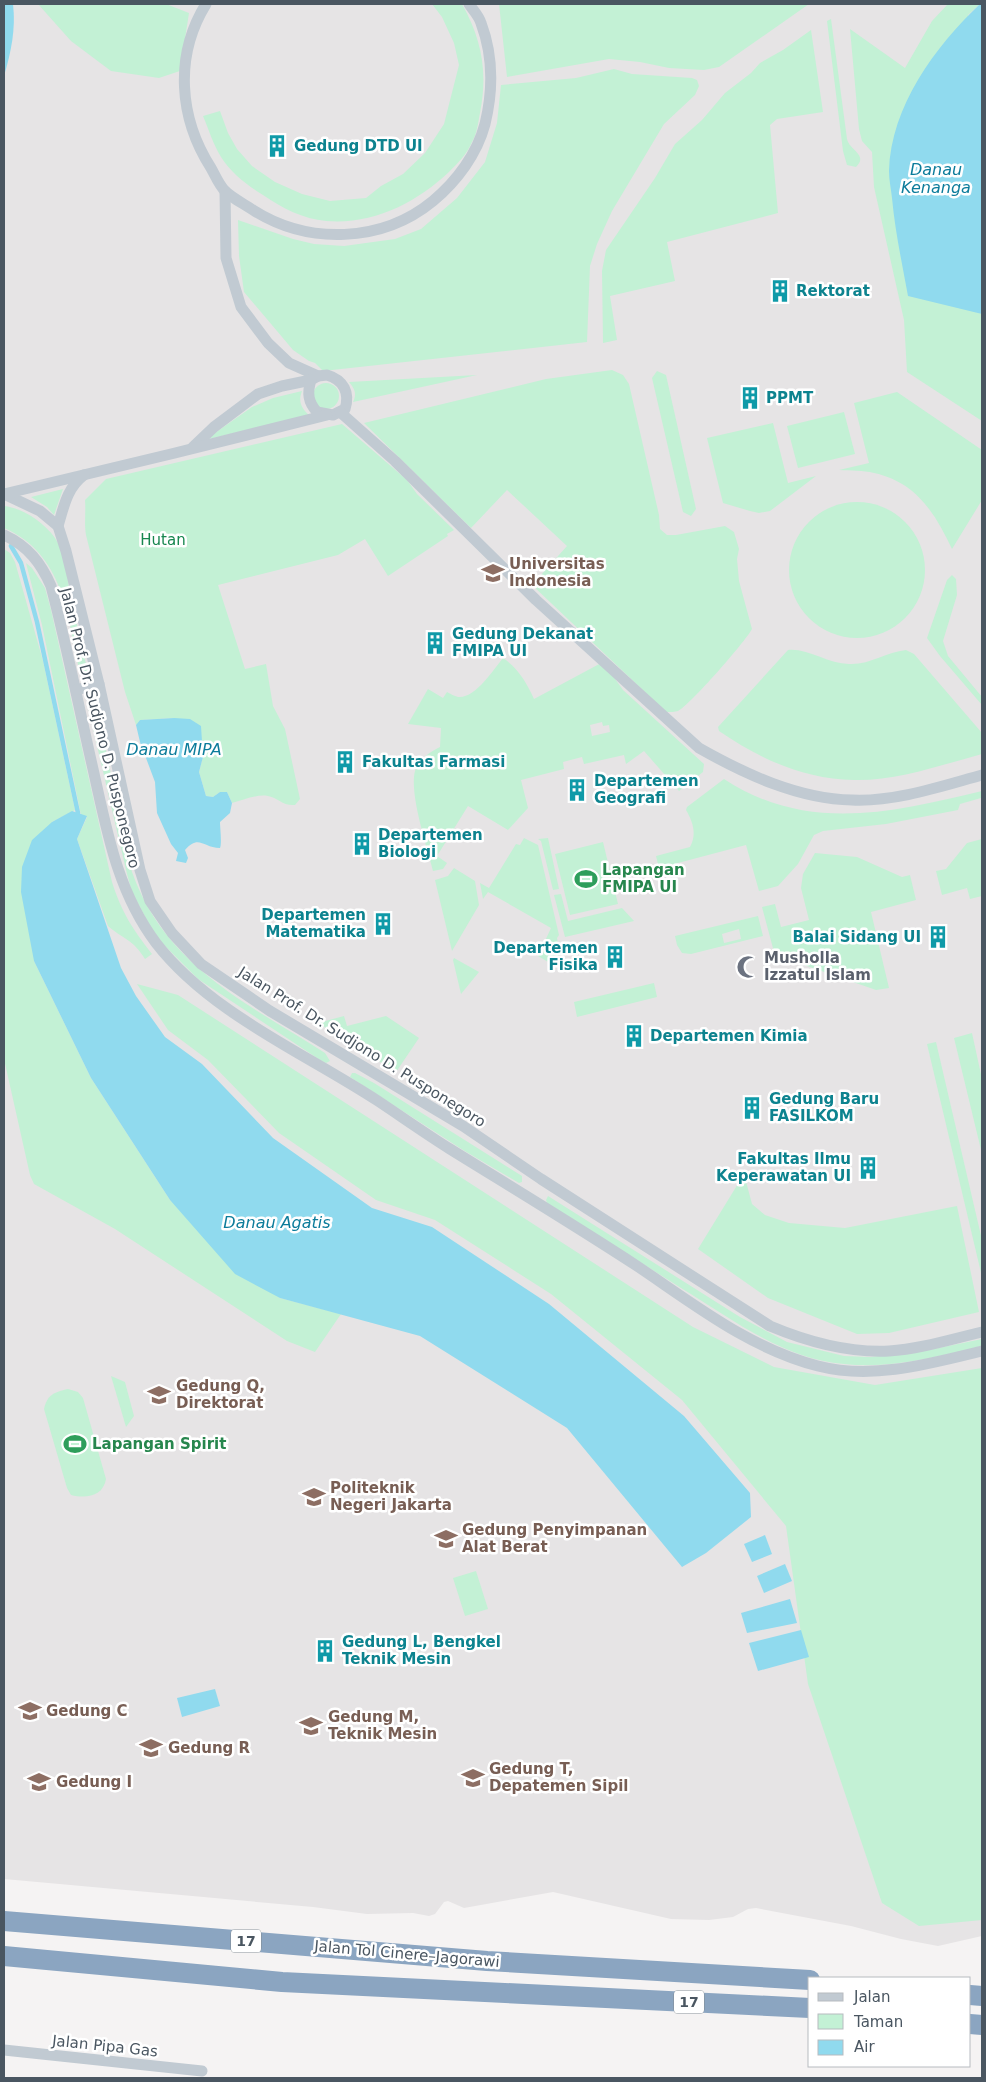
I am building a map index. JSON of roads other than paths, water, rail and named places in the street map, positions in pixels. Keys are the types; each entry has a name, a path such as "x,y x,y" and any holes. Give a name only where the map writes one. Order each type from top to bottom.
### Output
{"highway":[{"name":"Jalan Tol Cinere–Jagorawi","path":"4,1921 487,1961 808,1980"},
{"name":"Jalan Tol Cinere–Jagorawi","path":"4,1956 282,1982 808,2008"}],"street":[{"path":"206,4 196,23 187,52 184,87 187,116 196,143 225,191 266,218 288,227 312,233 336,235 360,234 383,228 405,219 426,207 444,192 460,173 473,153 483,131 489,108 491,84 490,62 481,22 480,4"},
{"path":"469,4 481,22"},
{"path":"225,191 226,258 241,308 268,343 289,363 314,378"},
{"path":"4,494 340,412 345,409 347,402 344,386 335,377 327,375 258,394 214,427 191,448"},
{"path":"314,378 308,391 309,400 317,412 327,415"},
{"path":"340,412 395,461 536,600 699,748 722,761 791,790 852,800 924,791 982,775"},
{"path":"4,494 40,511 58,526 71,488 86,474"},
{"name":"Jalan Prof. Dr. Sudjono D. Pusponegoro","path":"58,526 66,550 99,684 133,845 150,901 172,933 202,964 287,1022 463,1126 770,1326 797,1338 852,1350 889,1351 982,1332"},
{"name":"Jalan Prof. Dr. Sudjono D. Pusponegoro","path":"4,535 24,547 43,567 52,586 106,827 119,872 131,905 156,943 187,977 232,1012 334,1073 448,1148 639,1268 712,1317 759,1344 791,1358 822,1367 872,1372 982,1351"},
{"path":"76,690 99,684"},
{"path":"334,1073 346,1056"},
{"path":"527,1197 541,1178"},
{"name":"Jalan Pipa Gas","path":"4,2050 202,2071"}],"water":[{"path":"4,4 13,4 14,22 11,49 4,76"},
{"name":"Danau Kenanga","path":"982,4 982,314 908,296 895,223 889,171 892,147 898,124 918,79 947,39"},
{"name":"Danau MIPA","path":"190,719 201,726 203,757 199,772 206,796 213,797 220,792 227,792 232,803 230,813 220,822 220,848 198,842 194,843 185,850 188,858 186,863 176,861 178,853 171,844 157,813 155,782 140,742 136,725 140,720"},
{"name":"Danau Agatis","path":"72,811 87,816 77,839 121,968 136,996 165,1037 202,1064 273,1138 372,1208 432,1227 549,1304 684,1416 750,1493 751,1517 706,1553 682,1567 567,1428 420,1336 280,1298 235,1274 170,1200 91,1078 34,961 21,892 22,867 32,840 52,822"},
{"path":"765,1535 772,1554 752,1562 744,1544"},
{"path":"785,1564 792,1581 764,1593 757,1576"},
{"path":"790,1599 797,1623 747,1633 741,1613"},
{"path":"801,1630 809,1657 758,1671 749,1643"},
{"path":"215,1689 220,1706 182,1717 177,1698"}],"waterway":[{"path":"11,546 21,563 37,622 78,813"}],"place":[{"name":"Gedung DTD UI","path":"277,146"},
{"name":"Rektorat","path":"780,291"},
{"name":"PPMT","path":"750,398"},
{"name":"Universitas Indonesia","path":"493,573"},
{"name":"Gedung Dekanat FMIPA UI","path":"435,643"},
{"name":"Fakultas Farmasi","path":"345,762"},
{"name":"Departemen Geografi","path":"577,790"},
{"name":"Departemen Biologi","path":"362,844"},
{"name":"Lapangan FMIPA UI","path":"586,879"},
{"name":"Departemen Matematika","path":"383,924"},
{"name":"Balai Sidang UI","path":"938,937"},
{"name":"Departemen Fisika","path":"615,957"},
{"name":"Musholla Izzatul Islam","path":"748,967"},
{"name":"Departemen Kimia","path":"634,1036"},
{"name":"Gedung Baru FASILKOM","path":"752,1108"},
{"name":"Fakultas Ilmu Keperawatan UI","path":"868,1168"},
{"name":"Gedung Q, Direktorat","path":"159,1395"},
{"name":"Lapangan Spirit","path":"75,1444"},
{"name":"Politeknik Negeri Jakarta","path":"314,1497"},
{"name":"Gedung Penyimpanan Alat Berat","path":"446,1539"},
{"name":"Gedung L, Bengkel Teknik Mesin","path":"325,1651"},
{"name":"Gedung C","path":"30,1711"},
{"name":"Gedung M, Teknik Mesin","path":"311,1726"},
{"name":"Gedung R","path":"151,1748"},
{"name":"Gedung T, Depatemen Sipil","path":"473,1778"},
{"name":"Gedung I","path":"39,1782"}],"park label":[{"name":"Hutan","path":"163,540"}]}
